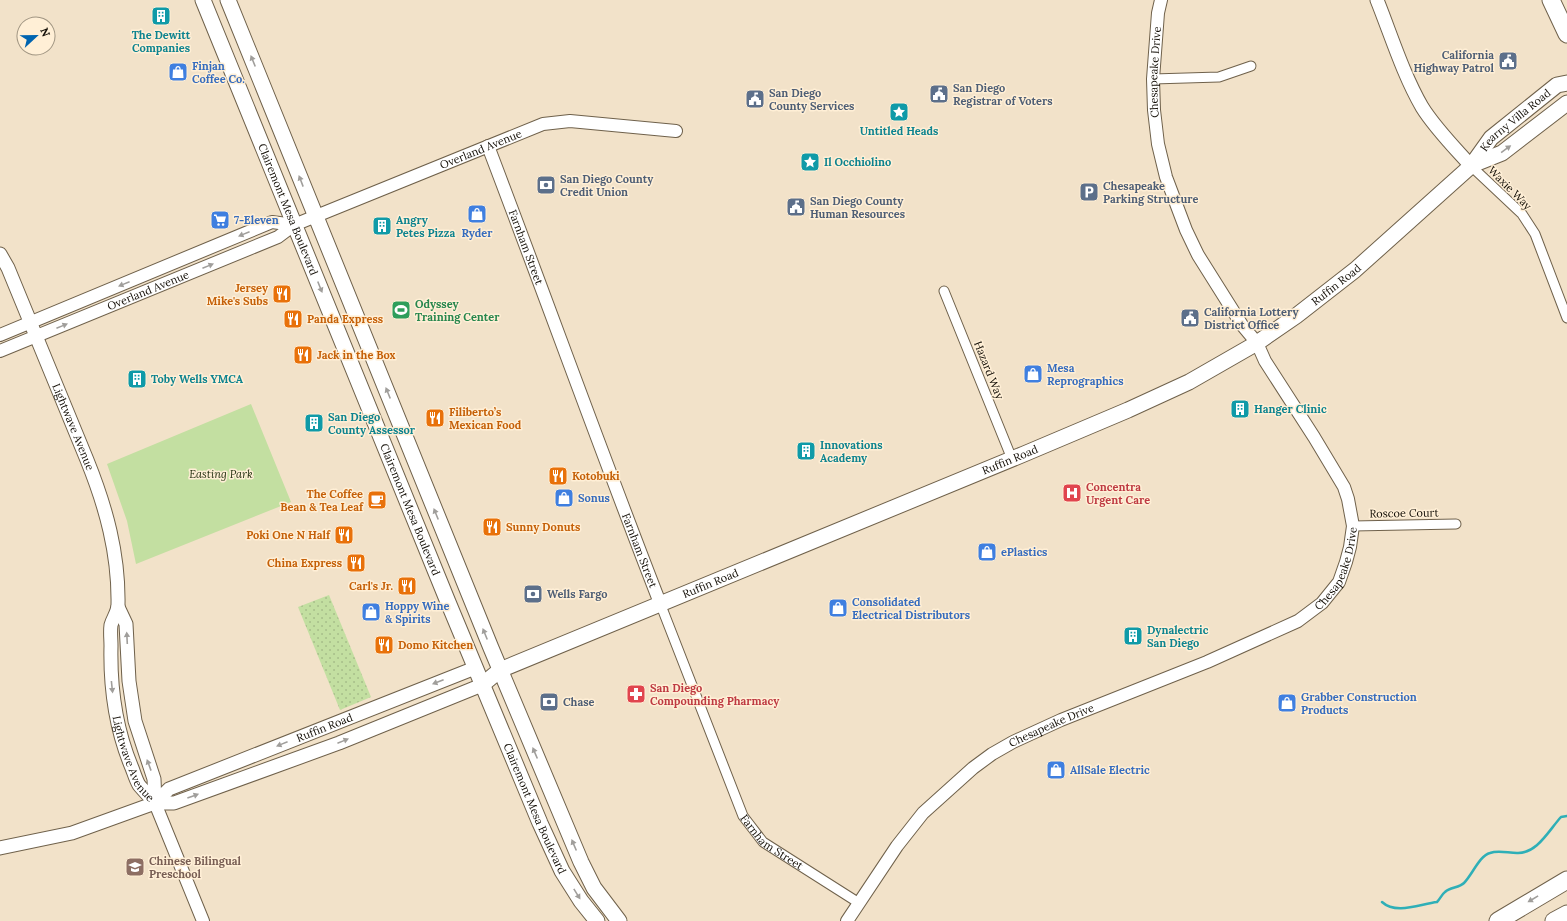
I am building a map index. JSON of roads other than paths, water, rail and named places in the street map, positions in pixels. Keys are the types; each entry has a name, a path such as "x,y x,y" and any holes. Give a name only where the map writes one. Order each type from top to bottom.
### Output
{"highway":[{"path":"1551,0 1567,34"},
{"path":"1498,921 1567,880"},
{"path":"1554,921 1567,914"}],"main road":[{"name":"Clairemont Mesa Boulevard","path":"203,0 474,668 540,824 562,871 581,901 597,921"},
{"name":"Clairemont Mesa Boulevard","path":"228,0 315,218 500,670 581,862 594,888 619,921"},
{"path":"1377,0 1398,53 1422,106 1431,121 1471,166"},
{"name":"Kearny Villa Road","path":"1471,166 1491,138 1557,85 1567,83"},
{"name":"Kearny Villa Road","path":"1471,166 1502,153 1567,103"},
{"name":"Ruffin Road","path":"0,848 72,833 155,803 174,803 334,745 482,685 500,670 1012,459 1128,410 1189,382 1257,342 1296,316 1355,270 1471,166"},
{"name":"Lightwave Avenue","path":"0,254 8,268 98,487 108,520 116,570 118,607 126,624 129,682 135,721 154,779 155,803"},
{"name":"Lightwave Avenue","path":"118,607 112,624 111,653 111,685 117,722 126,755 138,784 155,803"},
{"name":"Ruffin Road","path":"155,803 169,789 474,668 500,670"}],"street":[{"name":"Chesapeake Drive","path":"847,921 897,846 923,813 973,768 992,754 1013,742 1061,720 1224,654 1298,621 1322,603 1339,582 1350,547 1353,526 1348,498 1339,477 1265,361 1257,342 1242,325 1198,255 1186,230 1166,178 1158,144 1154,110 1153,79 1158,13 1161,0"},
{"path":"1153,79 1220,77 1251,66"},
{"name":"Overland Avenue","path":"0,351 278,238 294,226 543,124 570,121 676,131"},
{"name":"Farnham Street","path":"488,146 660,603 743,816 763,842 859,903"},
{"name":"Waxie Way","path":"1471,166 1522,214 1535,234 1567,318"},
{"name":"Overland Avenue","path":"0,334 272,222 294,226"},
{"name":"Hazard Way","path":"944,291 1012,459"},
{"name":"Roscoe Court","path":"1353,526 1456,524"},
{"path":"155,803 203,921"}],"waterway":[{"path":"1382,902 1394,908 1408,908 1437,902 1447,890 1460,886 1464,883 1479,861 1486,855 1496,852 1517,853 1531,850 1542,840 1561,817 1567,816"}],"place":[{"name":"The Dewitt Companies","path":"161,16"},
{"name":"California Highway Patrol","path":"1508,61"},
{"name":"Finjan Coffee Co.","path":"178,72"},
{"name":"San Diego Registrar of Voters","path":"939,94"},
{"name":"San Diego County Services","path":"755,99"},
{"name":"Untitled Heads","path":"899,112"},
{"name":"Il Occhiolino","path":"810,162"},
{"name":"San Diego County Credit Union","path":"546,185"},
{"name":"Chesapeake Parking Structure","path":"1089,192"},
{"name":"San Diego County Human Resources","path":"796,207"},
{"name":"Ryder","path":"477,214"},
{"name":"7-Eleven","path":"220,220"},
{"name":"Angry Petes Pizza","path":"382,226"},
{"name":"Jersey Mike's Subs","path":"282,294"},
{"name":"Odyssey Training Center","path":"401,310"},
{"name":"California Lottery District Office","path":"1190,318"},
{"name":"Panda Express","path":"293,319"},
{"name":"Jack in the Box","path":"303,355"},
{"name":"Mesa Reprographics","path":"1033,374"},
{"name":"Toby Wells YMCA","path":"137,379"},
{"name":"Hanger Clinic","path":"1240,409"},
{"name":"Filiberto’s Mexican Food","path":"435,418"},
{"name":"San Diego County Assessor","path":"314,423"},
{"name":"Innovations Academy","path":"806,451"},
{"name":"Kotobuki","path":"558,476"},
{"name":"Concentra Urgent Care","path":"1072,493"},
{"name":"Sonus","path":"564,498"},
{"name":"The Coffee Bean & Tea Leaf","path":"377,500"},
{"name":"Sunny Donuts","path":"492,527"},
{"name":"Poki One N Half","path":"344,535"},
{"name":"ePlastics","path":"987,552"},
{"name":"China Express","path":"356,563"},
{"name":"Carl's Jr.","path":"407,586"},
{"name":"Wells Fargo","path":"533,594"},
{"name":"Consolidated Electrical Distributors","path":"838,608"},
{"name":"Hoppy Wine & Spirits","path":"371,612"},
{"name":"Dynalectric San Diego","path":"1133,636"},
{"name":"Domo Kitchen","path":"384,645"},
{"name":"San Diego Compounding Pharmacy","path":"636,694"},
{"name":"Chase","path":"549,702"},
{"name":"Grabber Construction Products","path":"1287,703"},
{"name":"AllSale Electric","path":"1056,770"},
{"name":"Chinese Bilingual Preschool","path":"135,867"}],"park label":[{"name":"Easting Park","path":"221,474"}]}
